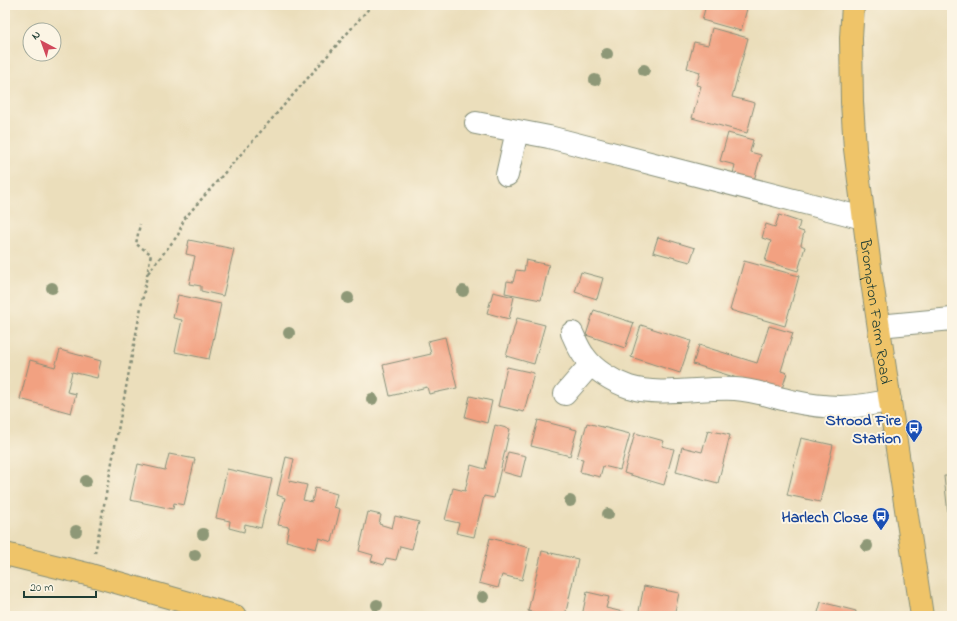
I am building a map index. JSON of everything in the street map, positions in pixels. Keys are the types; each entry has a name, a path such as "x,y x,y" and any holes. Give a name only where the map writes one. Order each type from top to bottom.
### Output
{"main road":[{"name":"Brompton Farm Road","path":"853,5 851,38 852,102 855,149 863,218 922,616"},
{"path":"5,554 91,575 235,616"}],"street":[{"path":"476,123 549,137 863,218"},
{"path":"507,175 517,131"},
{"path":"879,326 952,319"},
{"path":"572,333 581,352 591,364 623,385 639,390 744,390 805,404 831,408 859,406 890,400"},
{"path":"565,394 591,364"}],"path":[{"path":"147,274 178,235 184,219 372,5"},
{"path":"91,575 151,254 136,244 140,224"}],"building":[{"path":"706,5 748,5 741,31 702,20"},
{"path":"712,28 748,38 732,97 755,103 747,133 692,118 701,86 696,85 700,72 687,68 694,42 708,45"},
{"path":"728,133 753,140 750,152 761,155 753,184 732,178 735,165 720,161"},
{"path":"779,215 800,222 798,230 804,232 801,245 805,247 798,271 765,261 771,241 762,238 766,224 775,227"},
{"path":"658,237 695,248 690,262 653,252"},
{"path":"189,240 234,249 223,296 201,291 201,286 189,284 195,256 186,254"},
{"path":"526,260 549,265 541,300 505,293 507,281 513,282 516,270 524,271"},
{"path":"744,261 799,276 785,326 730,310"},
{"path":"581,272 603,278 597,299 575,292"},
{"path":"493,292 514,297 509,319 487,313"},
{"path":"178,295 221,304 209,359 175,352 182,320 173,318"},
{"path":"594,310 634,323 625,348 586,335"},
{"path":"517,318 545,325 534,364 506,356"},
{"path":"641,325 691,341 680,373 631,357"},
{"path":"769,326 793,333 781,371 787,373 781,392 693,364 699,345 757,363"},
{"path":"445,337 457,388 429,394 427,387 390,396 383,365 431,354 428,341"},
{"path":"60,350 101,361 97,378 72,372 67,392 76,394 71,413 20,399 30,360 55,367"},
{"path":"507,367 534,373 524,412 498,406"},
{"path":"470,396 492,401 487,423 465,417"},
{"path":"538,420 577,430 570,456 531,446"},
{"path":"587,423 630,434 620,470 603,466 600,477 580,472 583,459 577,458"},
{"path":"495,425 510,429 494,498 484,496 474,537 456,533 459,523 445,520 453,488 465,491 471,465 485,469"},
{"path":"708,430 730,435 718,483 676,472 682,447 702,452"},
{"path":"635,433 664,441 662,446 674,449 664,485 624,473"},
{"path":"801,438 833,445 820,502 787,495"},
{"path":"508,452 526,456 521,477 503,472"},
{"path":"169,454 195,459 184,505 174,503 173,509 130,500 138,464 165,470"},
{"path":"286,457 294,459 289,481 307,485 303,500 312,502 315,488 337,494 334,507 340,509 332,542 319,538 316,549 286,541 289,527 278,525 285,498 277,495"},
{"path":"227,469 272,479 261,528 245,524 244,532 229,528 230,521 216,518"},
{"path":"944,476 952,476 952,533 950,533"},
{"path":"368,512 381,515 379,524 392,528 395,516 419,522 412,549 400,546 396,560 386,558 384,565 371,561 373,555 359,551"},
{"path":"490,538 530,548 522,580 502,575 498,588 479,583"},
{"path":"542,551 578,559 565,616 548,616 528,611"},
{"path":"644,586 679,593 674,616 638,616"},
{"path":"587,592 609,597 606,608 623,612 622,616 582,616"},
{"path":"821,602 856,611 855,616 817,616"}],"place":[{"name":"Strood Fire Station","path":"914,443"},
{"name":"Harlech Close","path":"881,531"}]}
